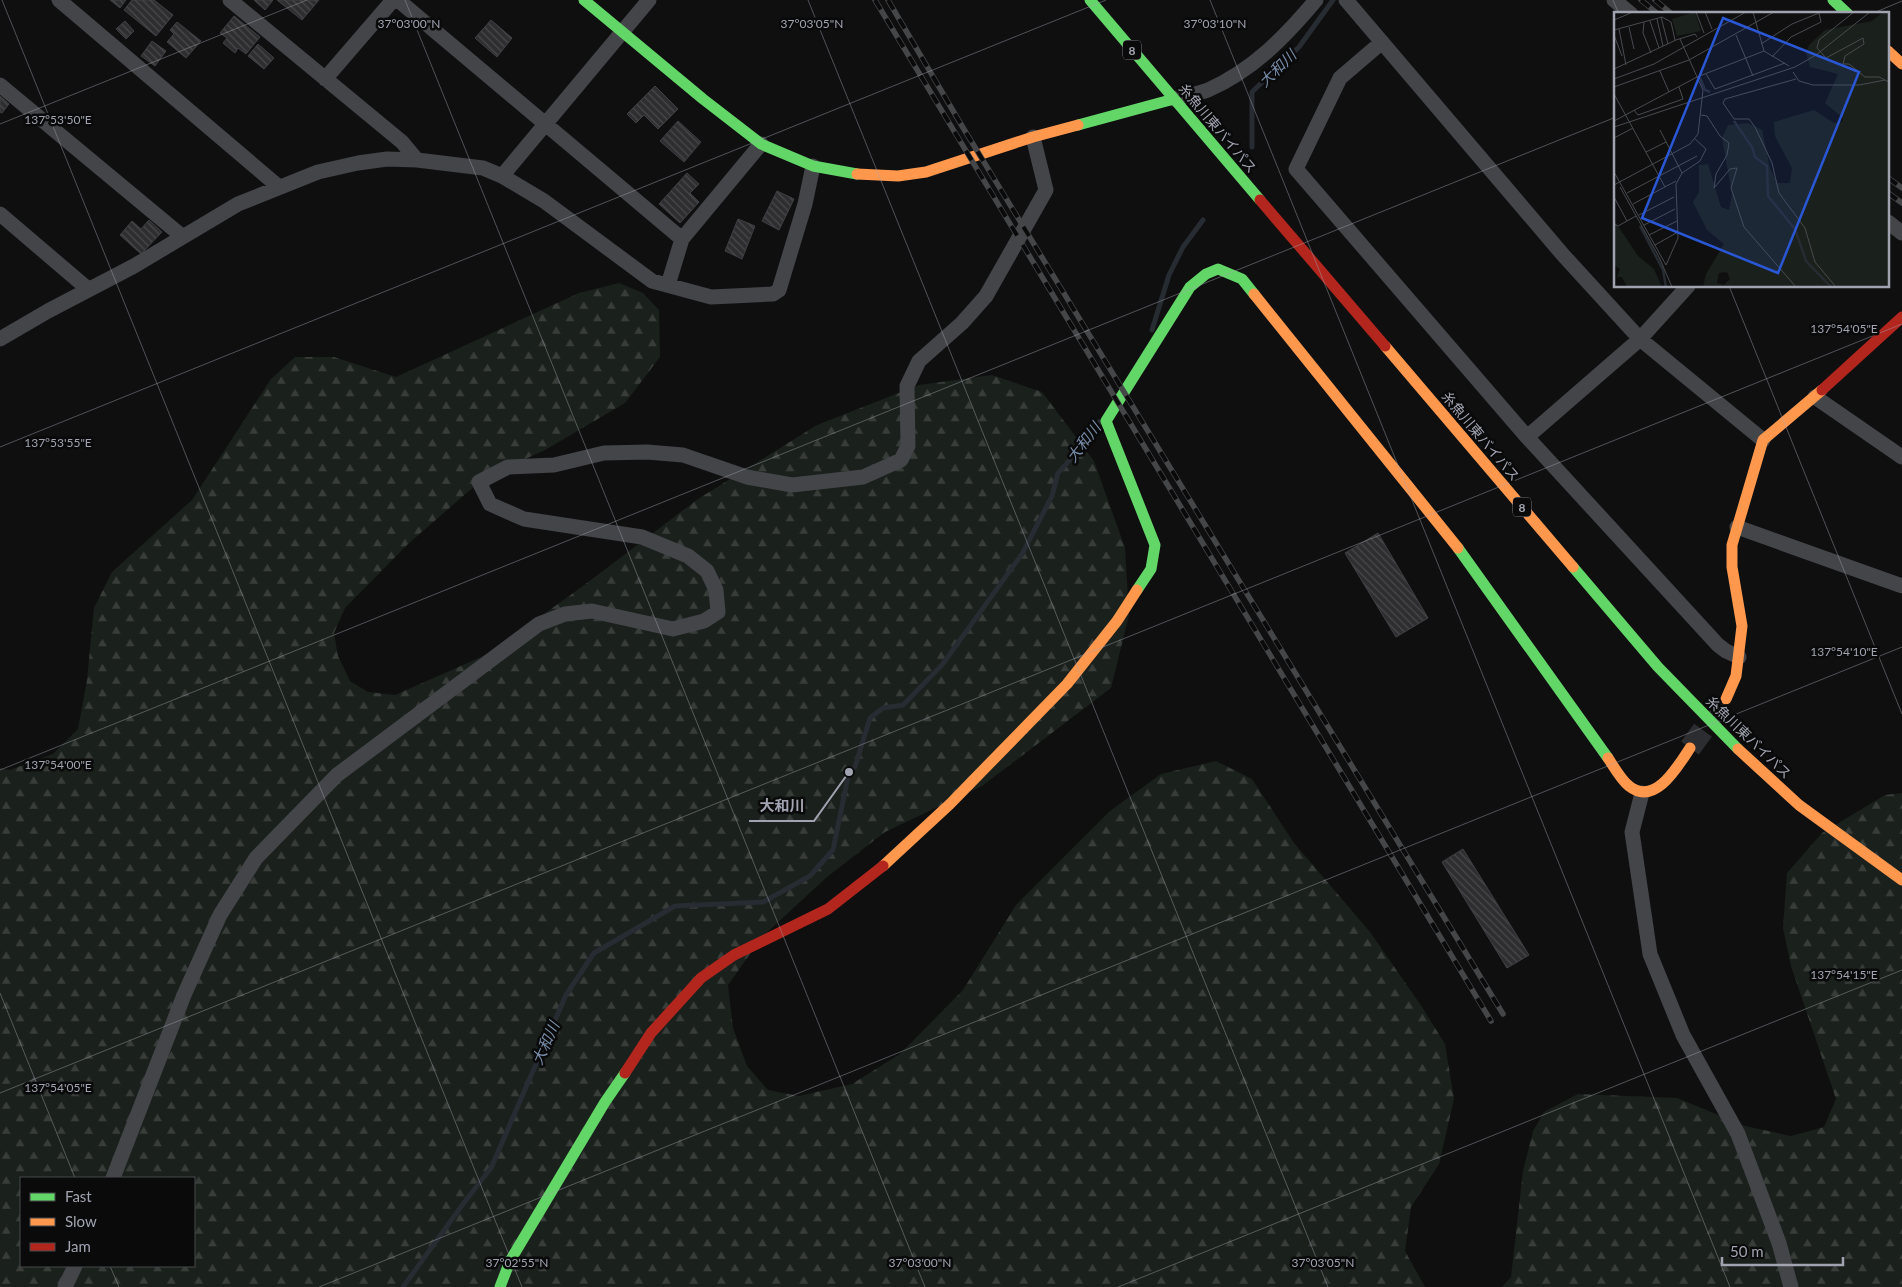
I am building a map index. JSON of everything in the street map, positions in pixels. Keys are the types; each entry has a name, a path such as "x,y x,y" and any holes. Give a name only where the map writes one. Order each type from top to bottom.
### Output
{"main road":[{"path":"584,0 703,99 761,144 813,166 868,175 898,176 926,172 1033,137 1174,99"},
{"name":"糸魚川東バイパス","path":"1090,0 1658,667 1734,746 1799,805 1902,880"},
{"path":"1833,0 1846,12"},
{"path":"1890,53 1902,64"},
{"path":"500,1287 510,1261 605,1102 652,1033 689,992 702,978 734,955 828,909 875,874 950,804 1067,684 1117,621 1151,569 1155,545 1106,421 1190,287 1206,274 1218,269 1242,279 1447,533 1628,786 1642,793 1653,790 1671,776 1690,748"},
{"path":"1726,699 1736,676 1742,626 1732,567 1732,545 1763,440 1815,397 1902,316"}],"street":[{"path":"59,0 280,187"},
{"path":"230,0 402,142 417,160"},
{"path":"324,79 392,0"},
{"path":"398,0 682,239"},
{"path":"502,176 649,0"},
{"path":"1174,99 1207,90 1255,62 1288,33 1316,0"},
{"path":"1346,0 1564,256 1640,339 1763,440"},
{"path":"1614,0 1629,12"},
{"path":"1382,42 1340,78 1296,169 1528,437 1718,645 1739,657"},
{"path":"0,85 183,238"},
{"path":"113,1177 184,995 220,915 256,858 337,775 539,624 566,614 592,611 673,629 704,621 718,612 716,590 707,571 688,556 642,537 524,520 490,504 479,482 508,467 554,465 604,453 647,452 683,455 747,477 792,484 863,477 901,460 908,446 907,386 919,361 962,323 986,296 1046,190 1033,137"},
{"path":"668,285 682,239 761,144"},
{"path":"0,339 134,266 238,204 318,172 387,159 417,160 483,168 502,176 544,201 652,281 711,297 773,294 779,290 805,204 813,166"},
{"path":"0,214 88,290"},
{"path":"1890,224 1902,233"},
{"path":"1528,437 1640,339 1686,288"},
{"path":"1815,397 1902,458"},
{"path":"1738,527 1902,586"},
{"path":"1642,793 1632,832 1650,954 1683,1035 1738,1134 1779,1243 1791,1287"},
{"path":"65,1287 75,1267"}],"green space":[{"path":"619,283 643,293 659,310 660,357 625,403 545,450 485,477 408,544 345,608 334,633 338,656 350,681 368,692 395,695 488,654 583,586 698,499 817,425 919,385 992,375 1042,392 1094,461 1125,548 1129,615 1111,688 982,786 885,832 827,877 762,937 728,985 733,1028 747,1066 768,1090 799,1096 852,1084 900,1054 963,990 1016,905 1110,811 1161,774 1216,761 1252,779 1294,843 1370,932 1445,1044 1454,1099 1439,1164 1411,1207 1405,1251 1425,1287 0,1287 0,768 10,770 53,754 78,729 87,680 94,608 112,572 192,500 271,379 295,357 334,357 396,377 579,293"},
{"path":"1902,793 1902,1287 1502,1287 1511,1277 1523,1171 1533,1131 1544,1112 1578,1094 1677,1098 1745,1126 1791,1136 1824,1127 1836,1099 1791,966 1783,928 1787,873 1822,833 1885,795"}],"building":[{"path":"110,0 126,0 120,8"},
{"path":"132,0 154,0 173,15 156,36 124,10"},
{"path":"254,0 273,0 265,10"},
{"path":"277,0 319,0 302,20"},
{"path":"234,16 260,37 246,54 238,48 235,53 223,43 227,38 220,33"},
{"path":"491,20 512,38 497,57 475,38"},
{"path":"125,21 134,31 126,39 116,29"},
{"path":"177,22 201,41 186,58 167,42 174,34 170,30"},
{"path":"152,41 166,51 155,66 141,56"},
{"path":"258,44 274,58 264,69 248,56"},
{"path":"655,86 678,109 658,129 644,115 636,123 627,114"},
{"path":"0,96 9,104 2,113 0,112"},
{"path":"678,121 701,142 684,162 660,141"},
{"path":"687,173 699,184 690,193 699,202 680,223 659,204"},
{"path":"777,191 794,199 779,230 762,221"},
{"path":"738,219 755,226 742,259 725,251"},
{"path":"149,220 162,232 141,254 120,235 132,221 141,229"},
{"path":"1378,533 1428,618 1396,637 1345,553"},
{"path":"1463,849 1529,955 1507,968 1442,862"}],"waterway":[{"name":"大和川","path":"1252,147 1252,92 1299,47 1333,0"},
{"name":"大和川","path":"1152,330 1169,275 1183,247 1203,220"},
{"name":"大和川","path":"403,1287 491,1168 566,995 594,953 675,906 763,902 810,876 833,850 849,772 855,767 870,718 883,708 903,705 942,665 1022,554 1052,496 1058,473 1088,440 1099,422"}],"tunnel":[{"path":"1690,748 1726,699"}],"railway":[{"path":"875,0 1491,1021"},
{"path":"888,0 962,126 1503,1014"},
{"path":"1641,0 1656,12"},
{"path":"1655,0 1670,12"},
{"path":"1890,179 1902,188"},
{"path":"1890,194 1902,203"}],"traffic: fast":[{"path":"584,0 703,99 761,144 813,166 857,174"},
{"path":"1090,0 1260,200"},
{"path":"1833,0 1846,12"},
{"path":"1078,125 1174,99"},
{"path":"1137,590 1151,569 1155,545 1106,421 1190,287 1206,274 1218,269 1242,279 1254,294"},
{"path":"1458,548 1608,758"},
{"path":"1573,567 1658,667 1738,749"},
{"path":"500,1287 510,1261 605,1102 625,1073"}],"traffic: slow":[{"path":"1890,53 1902,64"},
{"path":"857,174 898,176 926,172 1033,137 1078,125"},
{"path":"1254,294 1458,548"},
{"path":"1385,346 1573,567"},
{"path":"1726,699 1736,676 1742,626 1732,567 1732,545 1763,440 1822,390"},
{"path":"883,866 950,804 1067,684 1117,621 1137,590"},
{"path":"1608,758 1620,777 1629,786 1639,791 1648,791 1657,788 1665,782 1690,748"},
{"path":"1738,749 1799,805 1902,880"}],"traffic: jam":[{"path":"1260,200 1385,346"},
{"path":"1822,390 1902,317"},
{"path":"625,1073 651,1033 701,978 734,955 828,909 883,866"}],"place":[{"name":"大和川","path":"849,772"}]}
